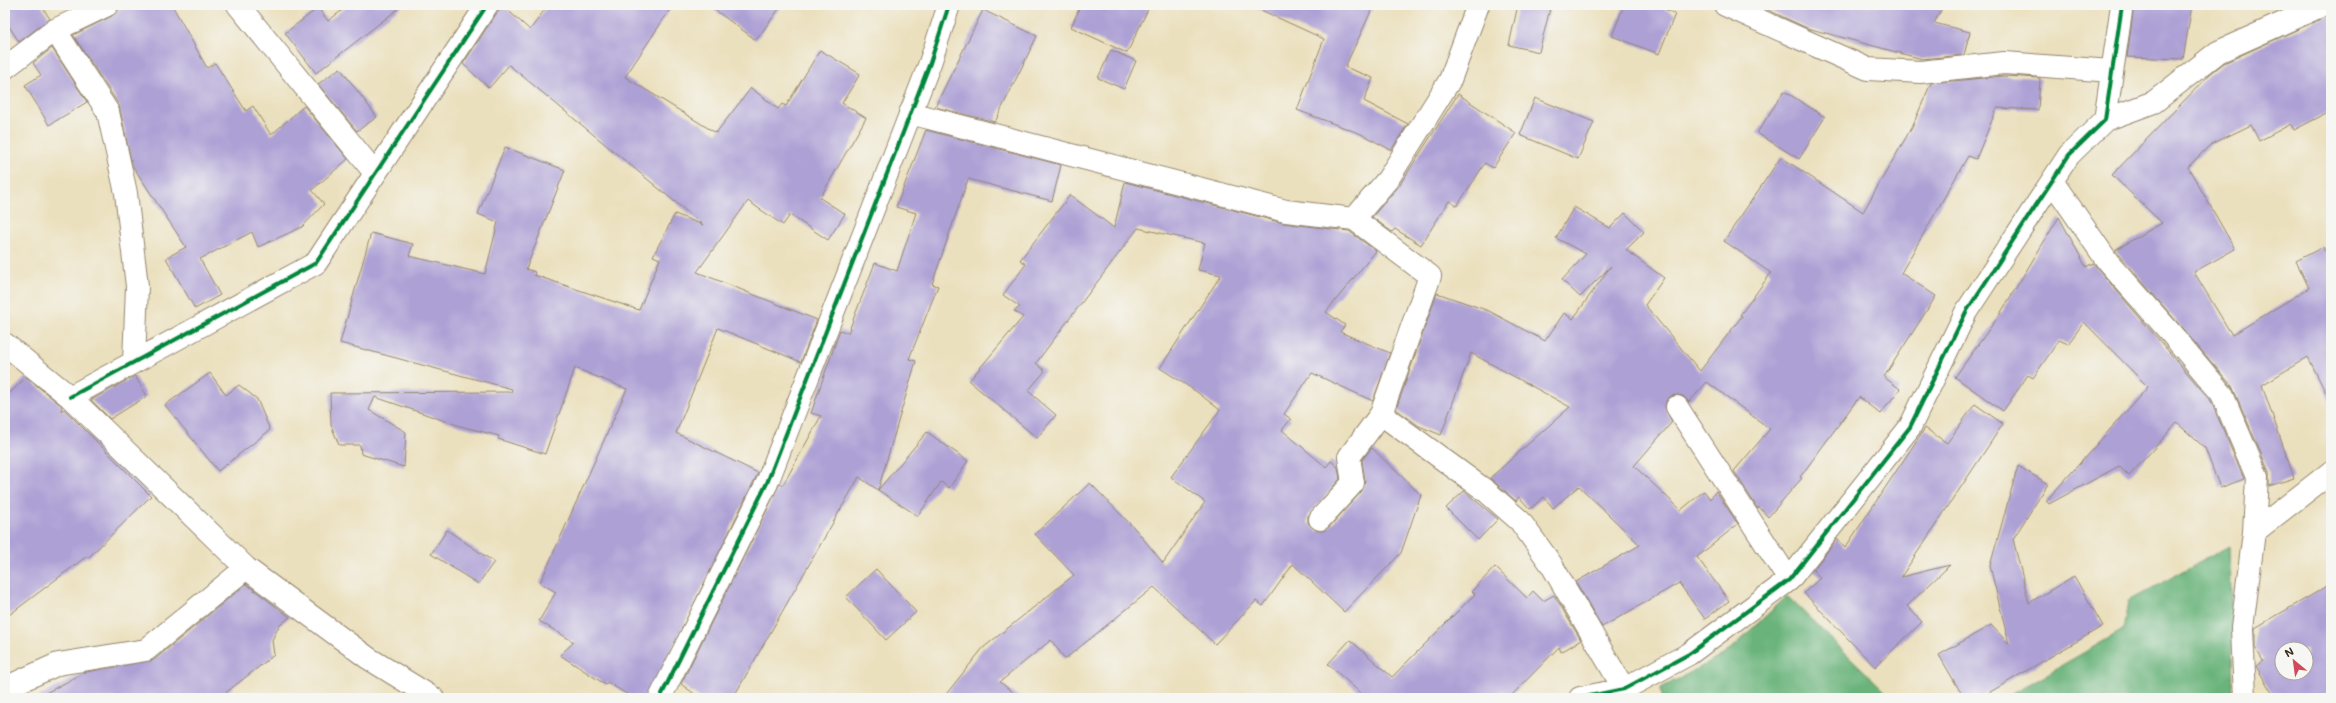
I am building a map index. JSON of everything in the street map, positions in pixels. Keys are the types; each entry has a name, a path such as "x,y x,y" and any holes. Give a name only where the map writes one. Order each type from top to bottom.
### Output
{"street":[{"path":"5,68 55,30 107,5"},
{"path":"238,5 375,173"},
{"path":"70,397 316,264 486,5"},
{"path":"660,698 767,483 910,113 949,5"},
{"path":"1354,218 1388,179 1450,80 1478,5"},
{"path":"1725,5 1868,69 1920,72 2004,63 2112,71"},
{"path":"2105,120 2122,5"},
{"path":"1580,698 1624,689 1689,654 1789,580 1910,427 1966,312 2068,155 2105,120 2154,102 2218,52 2323,5"},
{"path":"55,30 108,112 126,193 137,286 134,362"},
{"path":"910,113 1286,211 1354,218 1430,276 1381,414 1349,457 1353,484 1320,519"},
{"path":"2052,181 2108,262 2222,394 2257,477 2254,532 2242,628 2245,698"},
{"path":"5,344 70,397 246,568 368,658 433,698"},
{"path":"1677,407 1789,580"},
{"path":"1381,414 1486,491 1520,521 1551,564 1624,689"},
{"path":"2254,532 2331,472"},
{"path":"5,688 58,664 146,650 246,568"}],"green space":[{"path":"2230,546 2233,698 2005,698 2123,630 2128,601"},
{"path":"1787,596 1892,698 1662,698 1661,688 1725,654"}],"building":[{"path":"5,5 41,5 50,19 19,42 5,20"},
{"path":"124,5 172,5 207,68 215,63 246,111 253,106 271,135 304,106 348,159 312,190 324,204 302,227 258,247 252,232 200,259 220,295 195,309 166,258 186,247 132,165 119,105 73,35 112,16"},
{"path":"349,5 403,5 316,73 285,33 318,8 328,21"},
{"path":"502,5 530,30 548,5 673,5 625,77 716,133 751,88 778,109 782,104 786,106 820,50 860,74 842,103 866,118 820,198 845,214 828,240 790,215 783,225 748,201 697,272 817,320 801,362 718,328 676,433 758,473 648,698 633,698 607,682 606,685 560,655 574,642 539,621 556,592 540,583 627,389 575,368 545,454 498,439 499,436 460,426 375,397 369,410 406,432 404,467 361,454 360,445 339,445 331,425 330,393 511,392 512,389 340,343 371,233 413,244 409,256 485,274 498,222 478,214 505,147 565,170 526,269 535,272 534,275 639,310 660,259 653,256 675,214 703,225 509,65 489,88 463,64"},
{"path":"708,5 782,5 756,40"},
{"path":"1081,5 1150,5 1127,53 1071,27"},
{"path":"1250,5 1374,5 1345,67 1373,78 1364,101 1408,124 1391,150 1361,134 1297,110 1324,39"},
{"path":"1518,5 1551,5 1539,52 1509,45"},
{"path":"1624,5 1656,5 1675,14 1659,54 1612,36"},
{"path":"1757,5 1944,5 1934,23 1970,32 1964,55 1922,59 1807,28"},
{"path":"2134,5 2192,5 2183,59 2127,57"},
{"path":"983,10 1037,36 995,122 935,107"},
{"path":"2331,14 2331,111 2294,130 2291,124 2259,141 2251,125 2210,145 2188,167 2235,249 2194,272 2232,335 2309,288 2296,261 2323,247 2331,263 2331,403 2308,357 2262,385 2294,478 2269,486 2269,472 2232,386 2115,250 2162,223 2112,175 2210,74 2224,63"},
{"path":"52,48 87,102 49,125 25,85 41,75 33,63"},
{"path":"1111,50 1136,61 1124,89 1098,78"},
{"path":"340,68 377,117 357,131 318,84"},
{"path":"2004,76 2040,78 2038,110 1997,108 1976,159 1968,156 1901,273 1936,296 1884,377 1900,389 1880,414 1859,397 1800,477 1802,478 1768,517 1759,507 1758,509 1734,471 1770,429 1707,382 1689,402 1683,396 1677,395 1671,396 1666,401 1665,408 1672,422 1634,466 1681,510 1704,491 1710,499 1716,491 1738,524 1697,557 1729,601 1705,619 1679,583 1602,627 1576,582 1640,545 1579,486 1553,508 1544,497 1530,509 1519,497 1516,501 1490,478 1570,407 1471,353 1441,435 1419,426 1396,409 1437,293 1489,311 1545,341 1564,313 1573,319 1611,266 1580,297 1562,280 1586,254 1556,238 1574,207 1610,228 1625,213 1644,232 1626,250 1664,278 1645,305 1700,371 1742,316 1740,315 1771,273 1724,241 1781,157 1863,212 1912,127 1931,83"},
{"path":"1784,91 1825,117 1799,159 1757,133"},
{"path":"1458,94 1516,133 1493,168 1485,163 1457,206 1449,201 1421,245 1395,229 1392,232 1372,217 1399,186"},
{"path":"1535,98 1594,122 1578,159 1520,135"},
{"path":"926,130 1061,165 1052,201 968,179 932,284 938,286 909,359 916,361 878,490 859,477 733,698 700,698 681,684 780,483 783,485 821,416 811,413 840,330 848,333 875,263 897,271 916,213 896,207"},
{"path":"1125,182 1283,223 1349,231 1376,251 1326,312 1345,325 1340,332 1390,353 1373,401 1312,373 1284,414 1291,419 1282,430 1326,467 1331,461 1338,467 1340,479 1308,516 1308,523 1317,531 1323,531 1329,527 1362,491 1365,481 1362,460 1372,448 1421,495 1401,553 1344,612 1293,564 1263,606 1256,601 1215,644 1154,587 1065,659 1051,640 1000,682 1020,698 943,698 983,648 1074,575 1035,534 1090,483 1137,531 1163,563 1205,502 1171,477 1220,410 1197,392 1160,368 1221,275 1198,270 1205,243 1138,228 1036,363 1045,371 1028,391 1056,415 1037,438 969,381 1023,317 1014,311 1020,307 1003,295 1026,264 1020,260 1070,195 1114,228"},
{"path":"2059,217 2086,267 2093,263 2211,401 2244,479 2220,488 2205,448 2177,423 2129,476 2119,466 2049,504 2046,501 2148,387 2084,322 2068,344 2059,340 2033,378 2028,375 2003,411 1955,377 2000,314"},
{"path":"210,373 226,395 239,385 257,399 270,430 218,471 165,405"},
{"path":"135,376 147,396 110,419 91,400"},
{"path":"26,377 62,406 61,411 64,409 151,496 88,558 87,556 5,618 5,398"},
{"path":"1975,404 2003,424 1901,577 1950,565 1907,606 1922,622 1875,667 1804,593 1820,578 1813,570 1837,539 1845,548 1925,428 1947,443"},
{"path":"927,432 968,461 949,488 941,482 918,516 878,490"},
{"path":"2018,466 2048,484 2013,539 2029,603 2074,576 2103,626 1980,698 1964,698 1939,655 1991,625 2009,644 1990,566"},
{"path":"1464,491 1498,519 1478,540 1446,508"},
{"path":"447,530 494,562 478,584 431,554"},
{"path":"1495,567 1527,598 1533,591 1543,601 1554,595 1581,640 1561,652 1559,647 1509,698 1366,698 1328,664 1350,640 1392,677 1475,594 1472,591"},
{"path":"876,569 916,612 886,640 846,597"},
{"path":"246,584 290,617 279,626 272,640 274,655 219,698 36,698 86,672 154,660"},
{"path":"2331,584 2331,698 2275,698 2256,666 2263,661 2255,647 2255,628"}],"cycle path":[{"path":"70,397 316,263 487,5"},
{"path":"660,698 767,483 930,63 949,5"},
{"path":"1580,698 1624,689 1689,654 1789,580 1910,427 1966,312 2069,155 2105,120 2122,5"}]}
